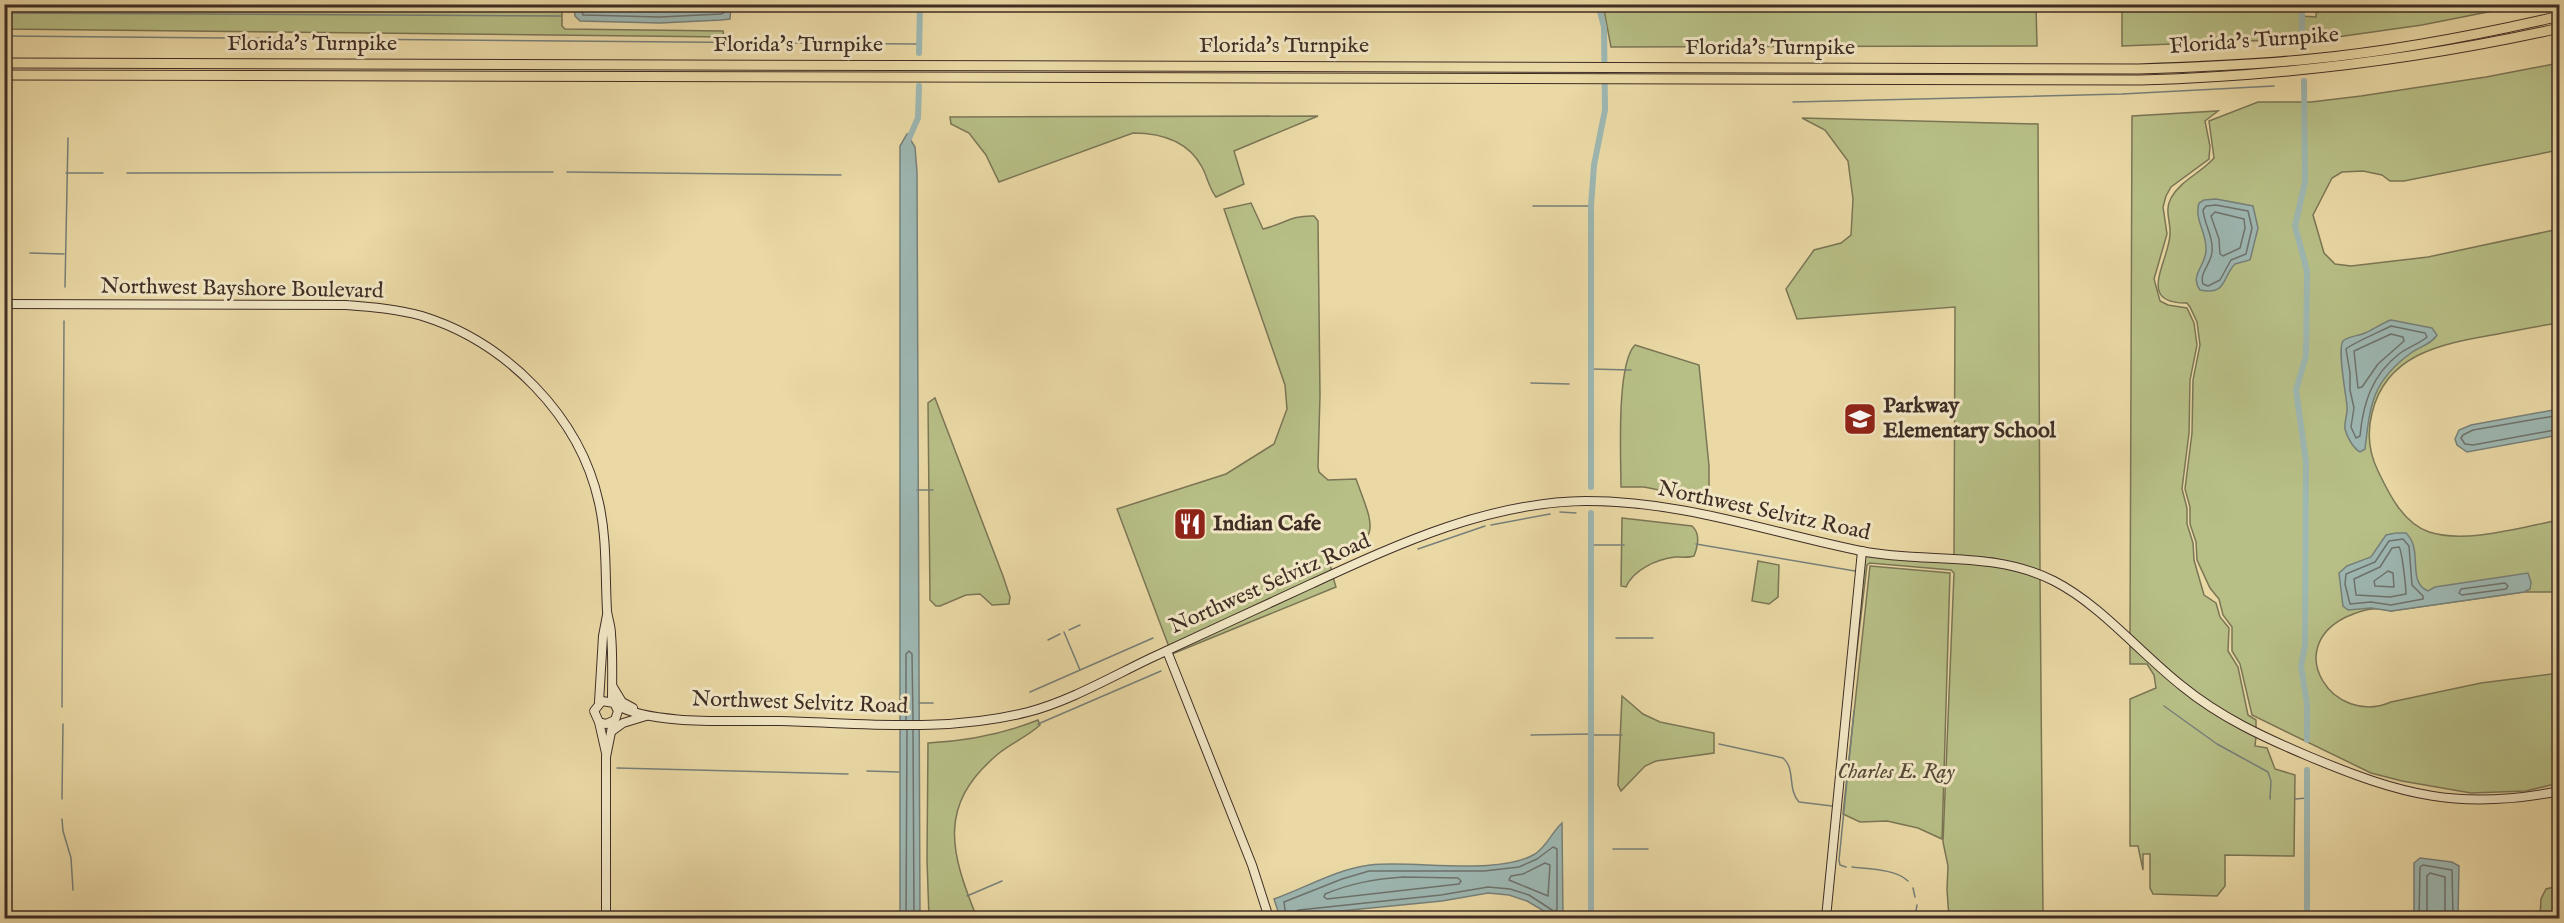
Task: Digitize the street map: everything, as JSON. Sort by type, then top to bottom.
[{"type":"highway","name":"Florida's Turnpike","points":[[4,63],[2138,69],[2313,59],[2492,31],[2559,16]]},
{"type":"highway","name":"Florida's Turnpike","points":[[4,75],[2141,80],[2215,78],[2314,70],[2401,59],[2494,43],[2559,28]]},
{"type":"street","name":"Northwest Bayshore Boulevard","points":[[4,304],[379,307],[424,317],[472,337],[496,353],[536,388],[569,431],[582,454],[598,501],[604,533],[614,704]]},
{"type":"street","name":"Northwest Selvitz Road","points":[[614,704],[623,710],[647,716],[923,725],[971,723],[1032,711],[1418,537],[1491,513],[1545,504],[1614,501],[1671,507],[1862,551],[1906,557],[1993,561],[2018,567],[2056,582],[2085,602],[2181,686],[2211,709],[2260,736],[2367,781],[2417,794],[2467,800],[2497,800],[2559,791]]},
{"type":"street","points":[[1826,918],[1862,551]]},
{"type":"street","name":"Northwest Bayshore Boulevard","points":[[599,702],[604,625],[607,614]]},
{"type":"street","points":[[1167,651],[1252,865],[1269,918]]},
{"type":"street","points":[[612,686],[622,702],[647,716]]},
{"type":"street","points":[[606,757],[618,711],[614,704],[605,700],[599,702],[594,711],[599,722],[606,757],[606,918]]},
{"type":"street","name":"Northwest Selvitz Road","points":[[613,724],[647,716]]},
{"type":"street","points":[[599,722],[613,724]]},
{"type":"green space","points":[[5,4],[562,4],[562,26],[565,29],[723,31],[724,37],[5,29]]},
{"type":"green space","points":[[1603,5],[2036,5],[2037,46],[1611,47]]},
{"type":"green space","points":[[2122,5],[2296,5],[2301,16],[2316,17],[2317,5],[2523,5],[2422,25],[2330,38],[2122,46]]},
{"type":"green space","points":[[2559,63],[2559,150],[2404,181],[2390,181],[2382,175],[2363,171],[2342,172],[2332,178],[2313,215],[2324,253],[2335,264],[2351,266],[2428,257],[2559,229],[2559,323],[2454,343],[2418,355],[2389,377],[2379,393],[2370,420],[2369,435],[2375,464],[2382,480],[2404,515],[2420,528],[2444,535],[2460,536],[2511,530],[2559,520],[2559,592],[2524,592],[2391,611],[2366,610],[2346,617],[2327,631],[2318,647],[2317,665],[2323,681],[2335,695],[2351,704],[2370,707],[2481,683],[2559,673],[2559,783],[2526,791],[2471,793],[2371,773],[2252,715],[2240,664],[2232,651],[2232,627],[2223,615],[2219,599],[2210,588],[2197,560],[2196,542],[2190,524],[2190,507],[2185,489],[2192,433],[2193,380],[2200,345],[2197,322],[2187,303],[2162,297],[2159,279],[2170,234],[2168,212],[2171,198],[2180,186],[2214,158],[2209,121],[2258,102],[2311,102],[2361,96],[2486,77]]},
{"type":"green space","points":[[2218,111],[2205,121],[2210,146],[2209,159],[2171,187],[2166,196],[2163,207],[2167,234],[2154,279],[2160,301],[2168,305],[2187,308],[2194,323],[2197,345],[2190,380],[2189,433],[2182,489],[2187,508],[2187,524],[2204,595],[2216,603],[2220,617],[2229,628],[2228,651],[2238,667],[2248,715],[2256,720],[2256,731],[2206,700],[2130,637],[2132,116]]},
{"type":"green space","points":[[1318,116],[1234,151],[1244,184],[1216,197],[1202,167],[1189,151],[1173,140],[1143,133],[1133,133],[999,182],[986,155],[969,133],[951,124],[950,117]]},
{"type":"green space","points":[[1802,118],[2038,124],[2040,571],[1993,558],[1954,556],[1955,307],[1797,319],[1786,289],[1814,250],[1841,243],[1851,235],[1853,199],[1848,161],[1825,130]]},
{"type":"green space","points":[[1251,203],[1263,229],[1300,217],[1314,216],[1318,221],[1320,395],[1318,467],[1319,472],[1328,480],[1356,479],[1367,509],[1370,530],[1359,545],[1328,557],[1332,572],[1169,647],[1117,509],[1226,474],[1274,444],[1287,409],[1285,385],[1224,209]]},
{"type":"green space","points":[[1635,345],[1699,365],[1709,466],[1709,490],[1699,498],[1644,487],[1621,487],[1622,391],[1629,355]]},
{"type":"green space","points":[[935,398],[1003,576],[1010,597],[1009,604],[992,605],[980,594],[966,595],[940,606],[936,606],[930,600],[928,403]]},
{"type":"green space","points":[[1622,518],[1692,526],[1698,536],[1694,556],[1668,558],[1653,563],[1634,575],[1626,587],[1621,586]]},
{"type":"green space","points":[[1865,555],[1975,564],[2040,578],[2043,918],[1949,918],[1948,866],[1943,842],[1954,573],[1951,570],[1870,563],[1867,565],[1851,700]]},
{"type":"green space","points":[[1758,561],[1779,565],[1778,597],[1769,604],[1752,601]]},
{"type":"green space","name":"Charles E. Ray","points":[[1870,566],[1950,573],[1942,839],[1918,828],[1887,821],[1860,822],[1843,814]]},
{"type":"green space","points":[[1333,577],[1336,587],[1172,654],[1171,652]]},
{"type":"green space","points":[[2130,646],[2190,695],[2256,737],[2255,746],[2267,748],[2275,769],[2295,775],[2294,856],[2225,855],[2225,886],[2217,896],[2153,894],[2150,888],[2150,854],[2143,854],[2143,870],[2138,846],[2130,846],[2130,699],[2156,688],[2154,675],[2147,664],[2130,664]]},
{"type":"green space","points":[[1622,696],[1643,714],[1660,722],[1714,733],[1714,753],[1656,761],[1645,766],[1621,791],[1618,785]]},
{"type":"green space","points":[[1038,720],[1040,725],[998,754],[978,773],[965,792],[957,812],[954,831],[956,851],[977,918],[929,918],[928,743],[984,736]]},
{"type":"green space","points":[[2559,886],[2559,918],[2540,918],[2541,899],[2546,889]]},
{"type":"water","points":[[574,5],[731,5],[730,19],[660,23],[580,21],[575,16]]},
{"type":"water","points":[[907,134],[915,147],[917,172],[920,918],[900,918],[900,146]]},
{"type":"water","points":[[2216,199],[2253,206],[2258,228],[2250,260],[2235,264],[2220,288],[2209,291],[2200,290],[2196,280],[2205,256],[2206,244],[2199,221],[2199,203]]},
{"type":"water","points":[[2391,320],[2432,328],[2437,335],[2432,341],[2398,363],[2381,384],[2371,407],[2365,449],[2360,452],[2351,442],[2345,429],[2347,409],[2341,346],[2345,339],[2365,333]]},
{"type":"water","points":[[2559,409],[2559,435],[2467,452],[2457,445],[2455,439],[2459,430],[2471,425]]},
{"type":"water","points":[[2406,533],[2411,540],[2418,581],[2421,587],[2428,591],[2435,587],[2528,573],[2531,582],[2530,589],[2524,592],[2391,611],[2371,608],[2348,610],[2343,606],[2339,573],[2347,566],[2371,557],[2386,535]]},
{"type":"water","points":[[1562,823],[1563,918],[1549,918],[1544,911],[1527,901],[1509,895],[1488,893],[1442,901],[1280,917],[1274,899],[1333,875],[1370,865],[1478,866],[1519,861],[1535,854]]},
{"type":"water","points":[[2420,858],[2452,862],[2459,866],[2458,918],[2414,918],[2414,863]]},
{"type":"waterway","points":[[919,53],[920,4]]},
{"type":"waterway","points":[[1591,487],[1591,206],[1594,165],[1605,110],[1604,27],[1598,4]]},
{"type":"waterway","points":[[2302,4],[2302,46]]},
{"type":"waterway","points":[[4,13],[561,16]]},
{"type":"waterway","points":[[4,36],[917,44]]},
{"type":"waterway","points":[[2304,81],[2305,182],[2295,226],[2307,271],[2306,356],[2296,390],[2306,462],[2305,645],[2301,666],[2307,704],[2307,740]]},
{"type":"waterway","points":[[907,143],[918,118],[919,86]]},
{"type":"waterway","points":[[1793,102],[2122,94],[2274,86]]},
{"type":"waterway","points":[[65,287],[68,138]]},
{"type":"waterway","points":[[127,173],[553,172]]},
{"type":"waterway","points":[[567,172],[841,175]]},
{"type":"waterway","points":[[66,173],[103,173]]},
{"type":"waterway","points":[[1533,206],[1591,206]]},
{"type":"waterway","points":[[30,253],[64,254]]},
{"type":"waterway","points":[[62,707],[64,321]]},
{"type":"waterway","points":[[1591,369],[1631,370]]},
{"type":"waterway","points":[[1531,383],[1569,384]]},
{"type":"waterway","points":[[917,490],[933,490]]},
{"type":"waterway","points":[[1560,512],[1576,513]]},
{"type":"waterway","points":[[1591,513],[1591,918]]},
{"type":"waterway","points":[[1491,525],[1550,514]]},
{"type":"waterway","points":[[1418,549],[1485,526]]},
{"type":"waterway","points":[[1696,544],[1855,571]]},
{"type":"waterway","points":[[1591,545],[1624,545]]},
{"type":"waterway","points":[[1069,630],[1080,625]]},
{"type":"waterway","points":[[1064,632],[1080,670]]},
{"type":"waterway","points":[[1048,640],[1060,634]]},
{"type":"waterway","points":[[1030,692],[1153,638]]},
{"type":"waterway","points":[[1616,638],[1653,638]]},
{"type":"waterway","points":[[1038,724],[1161,671]]},
{"type":"waterway","points":[[919,703],[933,703]]},
{"type":"waterway","points":[[2164,706],[2217,744],[2268,772],[2271,781],[2270,799]]},
{"type":"waterway","points":[[1846,867],[1840,865],[1839,860],[1854,711]]},
{"type":"waterway","points":[[62,799],[63,724]]},
{"type":"waterway","points":[[1531,735],[1591,734]]},
{"type":"waterway","points":[[1591,735],[1622,735]]},
{"type":"waterway","points":[[1719,744],[1783,758],[1789,768],[1793,791],[1799,802],[1832,806]]},
{"type":"waterway","points":[[617,768],[848,774]]},
{"type":"waterway","points":[[2307,770],[2307,918]]},
{"type":"waterway","points":[[867,771],[899,772]]},
{"type":"waterway","points":[[2295,799],[2307,798]]},
{"type":"waterway","points":[[62,819],[71,858],[73,890]]},
{"type":"waterway","points":[[1613,849],[1648,849]]},
{"type":"waterway","points":[[1852,867],[1889,872],[1908,881]]},
{"type":"waterway","points":[[967,896],[1002,881]]},
{"type":"waterway","points":[[1913,888],[1915,897]]},
{"type":"waterway","points":[[1915,916],[1917,905]]},
{"type":"place","name":"Parkway Elementary School","points":[[1860,419]]},
{"type":"place","name":"Indian Cafe","points":[[1190,524]]}]
